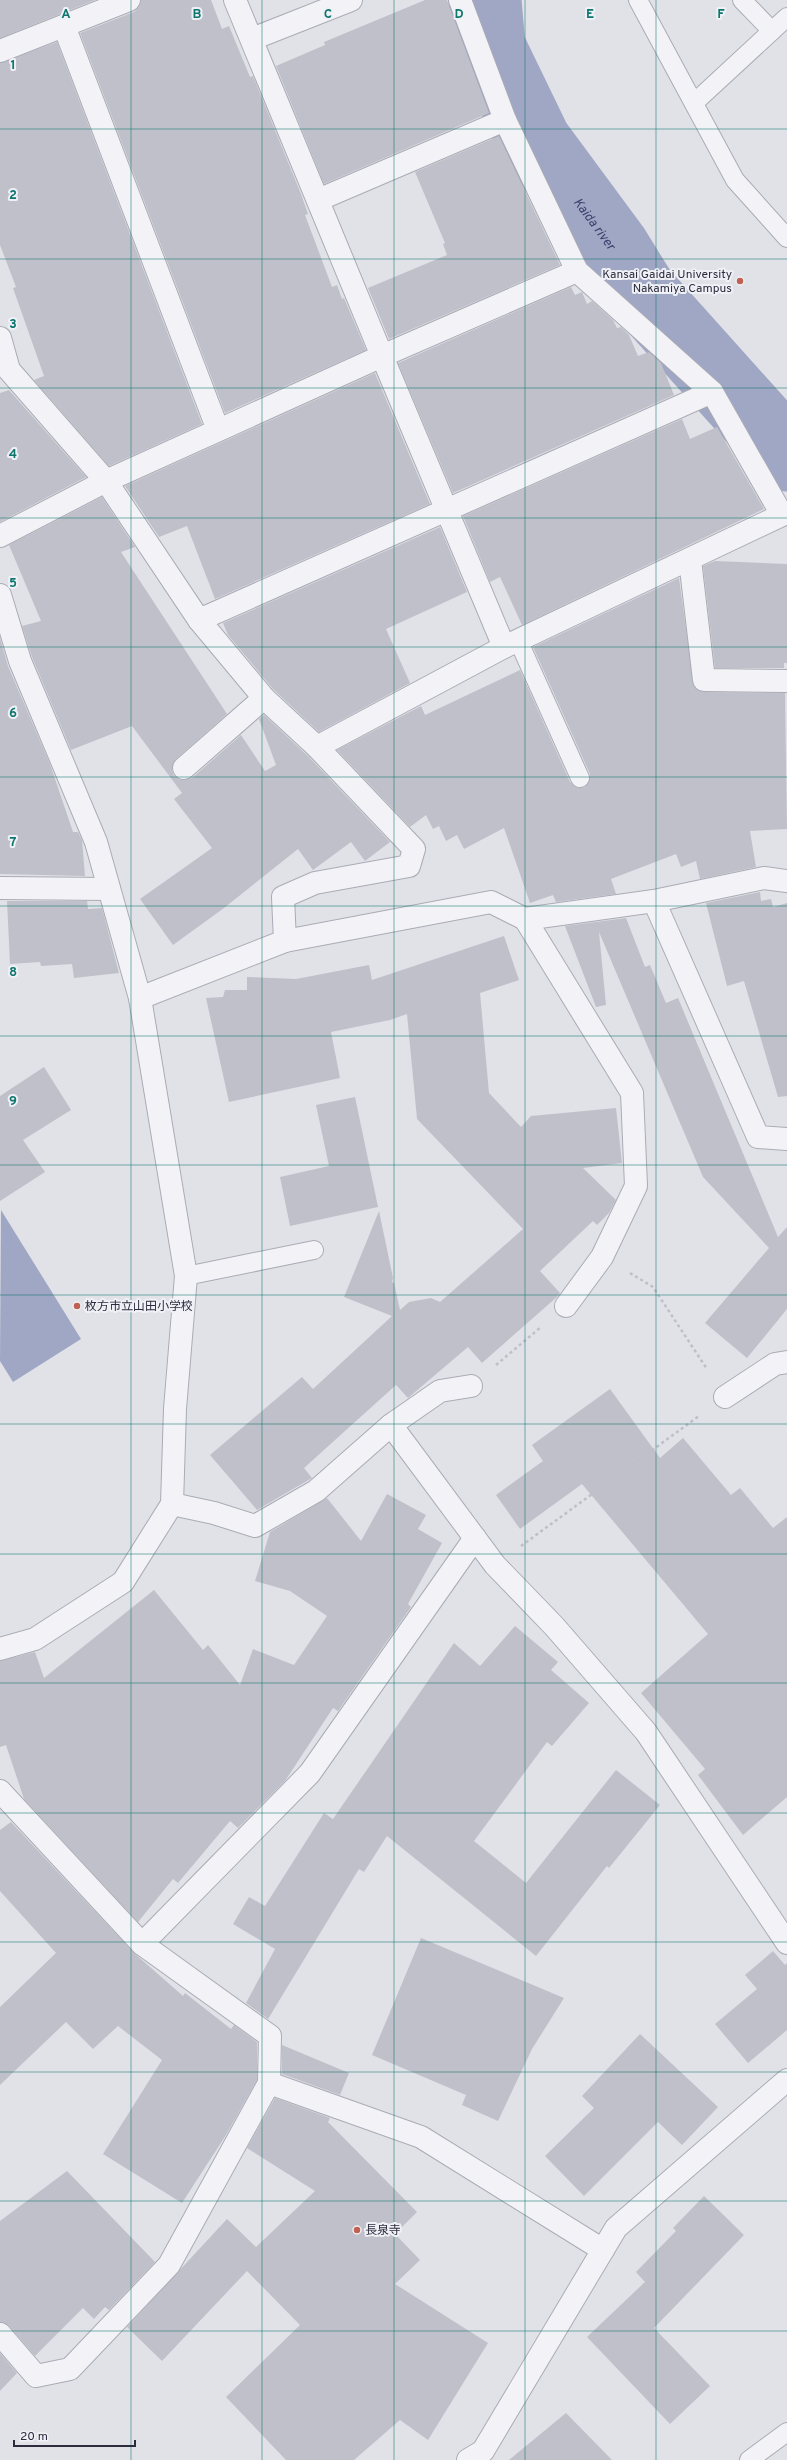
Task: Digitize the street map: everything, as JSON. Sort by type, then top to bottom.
[{"type":"street","points":[[0,51],[129,0]]},
{"type":"street","points":[[236,0],[447,510],[511,644]]},
{"type":"street","points":[[252,39],[351,0]]},
{"type":"street","points":[[317,747],[511,644],[784,516],[712,392],[577,271],[505,120],[460,0]]},
{"type":"street","points":[[64,26],[218,430]]},
{"type":"street","points":[[318,200],[505,120]]},
{"type":"street","points":[[0,536],[106,481],[382,356],[577,271]]},
{"type":"street","points":[[0,338],[9,370],[106,481],[199,620],[264,698],[317,747],[414,848],[409,866],[315,883],[283,897],[285,941]]},
{"type":"street","points":[[199,620],[712,392]]},
{"type":"street","points":[[690,560],[704,680],[787,681]]},
{"type":"street","points":[[0,595],[3,617],[20,661],[96,842],[140,998],[186,1276],[175,1409],[172,1504],[123,1582],[35,1639],[0,1650]]},
{"type":"street","points":[[184,768],[264,698]]},
{"type":"street","points":[[525,920],[654,901],[764,878],[787,881]]},
{"type":"street","points":[[0,888],[109,889]]},
{"type":"street","points":[[654,901],[758,1137],[787,1139]]},
{"type":"street","points":[[140,998],[285,941],[491,902],[525,920],[632,1093],[636,1186],[602,1257],[566,1306]]},
{"type":"street","points":[[725,1397],[775,1364],[787,1362]]},
{"type":"street","points":[[172,1504],[214,1513],[255,1526],[316,1490],[391,1425],[440,1391],[471,1386]]},
{"type":"street","points":[[391,1425],[494,1565],[554,1626],[646,1732],[787,1943]]},
{"type":"street","points":[[142,1944],[310,1773],[475,1538]]},
{"type":"street","points":[[0,1791],[142,1944],[270,2036],[269,2084],[169,2265],[70,2369],[36,2376],[0,2334]]},
{"type":"street","points":[[468,2460],[483,2451],[616,2228],[787,2080]]},
{"type":"street","points":[[269,2084],[421,2137],[603,2250]]},
{"type":"lane","points":[[638,0],[735,180],[787,238]]},
{"type":"lane","points":[[742,0],[772,31]]},
{"type":"lane","points":[[694,103],[787,17]]},
{"type":"lane","points":[[511,644],[580,778]]},
{"type":"lane","points":[[186,1276],[314,1250]]},
{"type":"lane","points":[[749,2460],[787,2432]]},
{"type":"path","points":[[494,1565],[725,1397],[653,1286],[602,1257]]},
{"type":"path","points":[[471,1386],[566,1306]]},
{"type":"water","points":[[1,1210],[81,1339],[13,1382],[0,1361]]},
{"type":"building","points":[[0,0],[95,0],[0,38]]},
{"type":"building","points":[[141,0],[211,0],[222,29],[229,26],[250,77],[253,76],[301,194],[308,214],[305,215],[332,287],[337,285],[366,350],[225,413],[80,33],[134,12],[139,7]]},
{"type":"building","points":[[425,0],[447,0],[489,113],[324,184],[276,66],[325,45],[324,42]]},
{"type":"building","points":[[57,42],[202,424],[109,466],[34,380],[44,376],[13,288],[16,287],[0,245],[0,63]]},
{"type":"building","points":[[499,136],[560,265],[389,339],[368,288],[447,255],[443,244],[445,243],[415,172]]},
{"type":"building","points":[[571,287],[575,295],[582,292],[587,304],[592,301],[613,320],[617,328],[621,327],[629,335],[638,356],[649,352],[661,363],[674,395],[453,493],[398,363]]},
{"type":"building","points":[[375,373],[430,504],[215,599],[187,526],[159,537],[125,486]]},
{"type":"building","points":[[9,390],[86,477],[0,522],[0,393]]},
{"type":"building","points":[[682,419],[690,439],[717,427],[764,509],[522,625],[500,577],[490,582],[463,516]]},
{"type":"building","points":[[102,497],[135,547],[121,552],[227,714],[176,759],[172,770],[174,776],[180,780],[192,778],[241,735],[265,771],[276,765],[259,719],[264,715],[308,756],[390,842],[365,861],[351,842],[313,870],[298,849],[224,908],[173,945],[140,899],[212,848],[174,799],[182,793],[132,726],[71,750],[32,657],[22,626],[41,621],[9,545]]},
{"type":"building","points":[[440,527],[467,592],[386,629],[410,683],[319,732],[273,689],[228,635],[223,623]]},
{"type":"building","points":[[715,561],[787,564],[787,663],[784,663],[784,668],[715,668],[703,566]]},
{"type":"building","points":[[679,578],[694,687],[704,692],[785,693],[787,829],[750,831],[756,867],[700,879],[696,861],[681,867],[676,854],[611,879],[616,894],[556,902],[553,895],[530,903],[504,828],[464,849],[457,835],[446,841],[439,826],[433,829],[426,815],[410,827],[337,750],[421,706],[425,715],[520,670],[570,782],[579,788],[585,787],[590,779],[590,774],[533,647]]},
{"type":"building","points":[[0,638],[8,666],[50,764],[73,832],[78,832],[82,840],[85,876],[0,874]]},
{"type":"building","points":[[760,892],[761,901],[771,899],[773,907],[787,903],[787,1096],[778,1097],[744,981],[727,986],[706,903]]},
{"type":"building","points":[[7,901],[87,901],[88,909],[102,908],[119,973],[74,978],[72,964],[41,966],[40,962],[10,964]]},
{"type":"building","points":[[626,918],[645,967],[650,965],[666,1003],[678,998],[778,1237],[787,1227],[787,1309],[747,1358],[705,1323],[769,1248],[703,1177],[599,932],[606,1005],[596,1007],[565,926]]},
{"type":"building","points":[[504,936],[519,980],[480,993],[489,1093],[521,1127],[531,1116],[616,1108],[622,1163],[583,1168],[616,1200],[609,1213],[597,1225],[593,1221],[540,1271],[560,1293],[558,1296],[482,1363],[468,1347],[408,1398],[396,1385],[304,1468],[312,1478],[257,1510],[210,1455],[302,1377],[313,1389],[392,1316],[344,1297],[379,1211],[393,1278],[392,1282],[394,1283],[400,1310],[409,1302],[431,1298],[440,1302],[523,1229],[417,1119],[407,1014],[390,1020],[331,1032],[340,1078],[229,1102],[206,998],[223,997],[225,990],[247,990],[247,977],[296,979],[369,965],[372,980]]},
{"type":"building","points":[[44,1067],[71,1110],[23,1140],[45,1172],[0,1201],[0,1096]]},
{"type":"building","points":[[355,1097],[378,1207],[290,1226],[280,1177],[329,1166],[316,1105]]},
{"type":"building","points":[[610,1389],[660,1458],[683,1438],[731,1495],[740,1488],[773,1528],[787,1517],[787,1797],[743,1835],[698,1775],[705,1769],[641,1693],[708,1634],[582,1484],[520,1529],[496,1495],[543,1461],[532,1445]]},
{"type":"building","points":[[387,1494],[426,1515],[418,1529],[442,1543],[408,1604],[411,1607],[338,1711],[333,1708],[285,1781],[238,1828],[230,1821],[178,1883],[173,1879],[138,1922],[24,1799],[6,1745],[0,1747],[0,1661],[35,1652],[44,1678],[154,1590],[203,1650],[208,1645],[240,1685],[253,1649],[294,1665],[327,1616],[290,1591],[255,1581],[270,1532],[327,1498],[361,1541]]},
{"type":"building","points":[[515,1626],[558,1662],[551,1670],[589,1703],[552,1746],[547,1742],[474,1841],[526,1883],[616,1770],[660,1805],[609,1868],[607,1866],[536,1956],[387,1836],[364,1872],[359,1869],[268,2019],[246,2003],[275,1949],[233,1924],[249,1897],[265,1906],[324,1813],[333,1819],[454,1643],[480,1666]]},
{"type":"building","points":[[11,1822],[134,1953],[183,1996],[185,1993],[231,2029],[234,2025],[257,2042],[257,2080],[226,2135],[182,2203],[103,2154],[162,2060],[118,2026],[93,2049],[66,2022],[0,2085],[0,2007],[56,1953],[0,1891],[0,1830]]},
{"type":"building","points":[[421,1938],[564,1998],[532,2049],[498,2121],[462,2105],[466,2095],[372,2055]]},
{"type":"building","points":[[773,1951],[785,1965],[787,1963],[787,2030],[748,2063],[715,2024],[757,1989],[745,1975]]},
{"type":"building","points":[[640,2034],[718,2107],[682,2145],[658,2122],[584,2196],[545,2156],[594,2108],[582,2096]]},
{"type":"building","points":[[282,2045],[349,2073],[340,2095],[282,2074]]},
{"type":"building","points":[[275,2098],[330,2118],[328,2122],[417,2212],[395,2234],[420,2260],[395,2284],[488,2343],[428,2440],[400,2420],[354,2460],[286,2460],[226,2397],[300,2325],[247,2271],[162,2361],[127,2327],[227,2219],[256,2247],[315,2191],[247,2148]]},
{"type":"building","points":[[67,2171],[155,2262],[109,2310],[105,2307],[94,2319],[83,2308],[35,2356],[9,2326],[0,2322],[0,2221]]},
{"type":"building","points":[[704,2196],[744,2235],[654,2328],[710,2386],[670,2424],[587,2337],[645,2282],[636,2272],[676,2231],[673,2228]]},
{"type":"building","points":[[0,2353],[17,2373],[0,2391]]},
{"type":"building","points":[[566,2413],[612,2460],[509,2460]]},
{"type":"waterway","name":"Kaida river","points":[[485,0],[489,47],[535,142],[614,249],[640,291],[787,455]]},
{"type":"place","name":"Kansai Gaidai University Nakamiya Campus","points":[[740,281]]},
{"type":"place","name":"枚方市立山田小学校","points":[[77,1306]]},
{"type":"place","name":"長泉寺","points":[[357,2230]]}]
